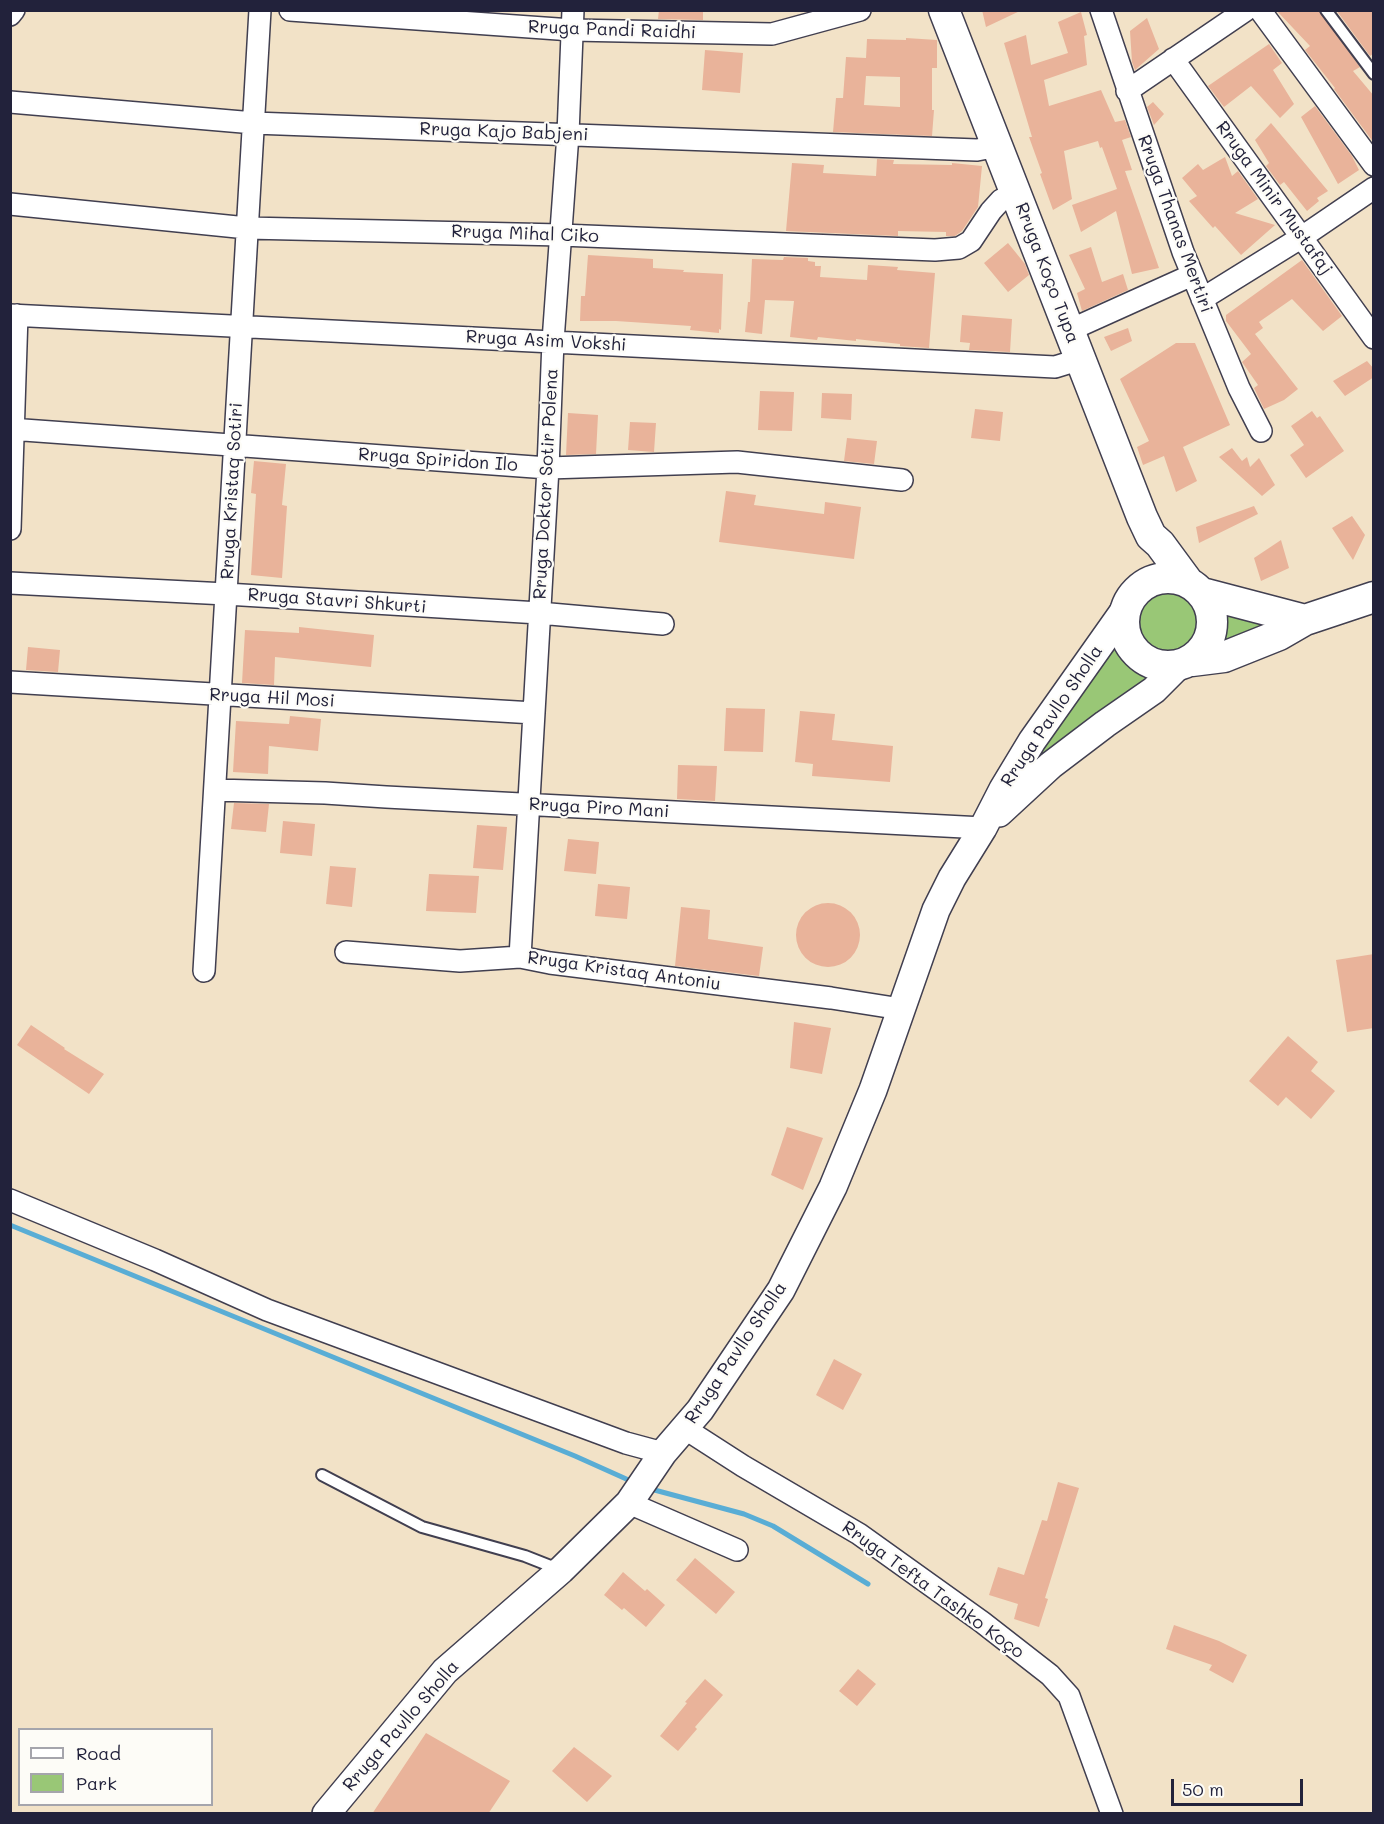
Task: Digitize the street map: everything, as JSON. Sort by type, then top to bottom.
[{"type":"main road","name":"Rruga Koço Tupa","points":[[944,10],[1142,516],[1151,536],[1195,587]]},
{"type":"main road","points":[[1151,536],[1124,627],[1129,645],[1141,658],[1158,666],[1224,657],[1279,635],[1305,620],[1374,597]]},
{"type":"main road","points":[[1133,598],[1155,580],[1171,578],[1305,620]]},
{"type":"main road","points":[[1184,664],[1206,648],[1213,629],[1212,610],[1195,587]]},
{"type":"street","points":[[10,15],[14,10]]},
{"type":"street","name":"Rruga Kristaq Sotiri","points":[[204,971],[260,10]]},
{"type":"street","name":"Rruga Pandi Raidhi","points":[[290,10],[573,20],[771,34],[860,10]]},
{"type":"street","name":"Rruga Thanas Mertiri","points":[[1101,10],[1192,275],[1239,388],[1261,432]]},
{"type":"street","points":[[1127,91],[1246,10]]},
{"type":"street","points":[[1260,10],[1374,165]]},
{"type":"street","name":"Rruga Doktor Sotir Polena","points":[[520,957],[548,468],[553,341],[568,134],[573,20]]},
{"type":"street","name":"Rruga Minir Mustafaj","points":[[1173,58],[1374,338]]},
{"type":"street","name":"Rruga Kajo Babjeni","points":[[10,102],[254,123],[977,150],[998,146]]},
{"type":"street","points":[[1202,300],[1374,188]]},
{"type":"street","name":"Rruga Mihal Ciko","points":[[10,204],[248,228],[561,235],[936,250],[959,248],[971,241],[1001,200],[1016,193]]},
{"type":"street","points":[[1070,330],[1192,275]]},
{"type":"street","points":[[10,529],[14,315]]},
{"type":"street","name":"Rruga Asim Vokshi","points":[[14,315],[1055,366],[1081,359]]},
{"type":"street","name":"Rruga Spiridon Ilo","points":[[12,430],[548,468],[737,462],[902,480]]},
{"type":"street","name":"Rruga Stavri Shkurti","points":[[10,583],[539,613],[663,624]]},
{"type":"street","name":"Rruga Pavllo Sholla","points":[[333,1811],[445,1671],[561,1570],[629,1503],[657,1462],[700,1410],[781,1290],[833,1186],[873,1090],[936,910],[952,878],[1032,741],[1133,598]]},
{"type":"street","name":"Rruga Pavllo Sholla","points":[[983,828],[1051,765],[1155,690],[1184,664]]},
{"type":"street","name":"Rruga Hil Mosi","points":[[10,682],[534,713]]},
{"type":"street","name":"Rruga Piro Mani","points":[[215,790],[325,793],[983,828]]},
{"type":"street","name":"Rruga Kristaq Antoniu","points":[[346,952],[460,961],[520,957],[550,963],[831,998],[901,1010]]},
{"type":"street","points":[[10,1200],[155,1260],[267,1310],[615,1439],[657,1462]]},
{"type":"street","name":"Rruga Tefta Tashko Koço","points":[[684,1428],[743,1466],[859,1534],[982,1622],[1050,1675],[1069,1696],[1113,1814]]},
{"type":"street","points":[[629,1503],[737,1550]]},
{"type":"lane","points":[[1326,10],[1374,74]]},
{"type":"lane","points":[[322,1475],[422,1527],[525,1556],[561,1570]]},
{"type":"green space","points":[[1167,592],[1185,598],[1193,606],[1199,624],[1193,642],[1185,650],[1167,656],[1149,650],[1141,642],[1135,624],[1141,606],[1149,598]]},
{"type":"green space","points":[[1217,606],[1281,622],[1218,645],[1221,623]]},
{"type":"green space","points":[[1114,642],[1120,656],[1130,664],[1156,673],[1036,759]]},
{"type":"building","points":[[659,10],[703,10],[703,20],[658,19]]},
{"type":"building","points":[[982,10],[1022,10],[986,27]]},
{"type":"building","points":[[1276,10],[1319,10],[1360,67],[1353,71],[1374,96],[1374,143],[1305,50],[1310,46]]},
{"type":"building","points":[[1336,10],[1374,10],[1374,53],[1370,56]]},
{"type":"building","points":[[1081,12],[1087,35],[1084,36],[1087,65],[1044,80],[1049,106],[1101,90],[1115,122],[1125,120],[1131,137],[1122,140],[1132,170],[1125,171],[1159,268],[1132,274],[1116,211],[1081,232],[1072,205],[1117,189],[1098,141],[1064,151],[1072,199],[1053,210],[1040,174],[1042,173],[1029,137],[1032,137],[1004,43],[1026,35],[1031,65],[1068,53],[1058,22]]},
{"type":"building","points":[[1147,18],[1159,49],[1135,70],[1132,62],[1130,31]]},
{"type":"building","points":[[906,38],[937,40],[937,68],[932,68],[932,110],[934,110],[932,136],[833,132],[836,98],[843,98],[846,57],[866,58],[867,39],[906,40]],"holes":[[[866,76],[900,77],[900,107],[864,105]]]},
{"type":"building","points":[[1269,44],[1282,63],[1273,70],[1294,104],[1280,118],[1251,86],[1224,107],[1208,86]]},
{"type":"building","points":[[705,50],[743,53],[740,93],[702,90]]},
{"type":"building","points":[[1153,102],[1164,114],[1154,125],[1147,107]]},
{"type":"building","points":[[1315,106],[1352,156],[1359,170],[1338,184],[1301,117]]},
{"type":"building","points":[[1271,123],[1328,191],[1317,198],[1319,201],[1307,211],[1284,182],[1280,185],[1266,166],[1269,163],[1255,140]]},
{"type":"building","points":[[1225,157],[1232,176],[1238,171],[1258,199],[1235,213],[1275,225],[1241,255],[1189,201],[1197,196],[1182,178],[1198,164],[1203,170]]},
{"type":"building","points":[[877,159],[894,160],[893,164],[952,165],[952,163],[982,166],[978,207],[962,231],[955,236],[946,236],[946,232],[898,231],[898,236],[786,231],[792,163],[824,165],[823,173],[876,176]]},
{"type":"building","points":[[1008,243],[1025,264],[1029,275],[1008,292],[984,263]]},
{"type":"building","points":[[1091,247],[1102,282],[1123,274],[1128,290],[1082,311],[1077,293],[1085,289],[1069,255]]},
{"type":"building","points":[[588,255],[653,259],[653,268],[723,274],[721,330],[719,329],[719,333],[690,330],[691,326],[580,321],[581,296],[585,296]]},
{"type":"building","points":[[784,257],[808,258],[808,261],[815,262],[815,266],[821,266],[820,277],[867,280],[868,265],[935,273],[929,348],[856,339],[856,341],[818,337],[817,340],[790,337],[794,301],[765,300],[762,334],[745,332],[748,302],[750,302],[752,259],[783,260]]},
{"type":"building","points":[[1302,260],[1342,316],[1323,331],[1292,299],[1259,322],[1263,328],[1255,334],[1298,389],[1284,400],[1264,409],[1254,388],[1258,385],[1242,362],[1251,354],[1226,321],[1226,315]]},
{"type":"building","points":[[962,315],[1012,319],[1010,352],[969,350],[970,343],[960,342]]},
{"type":"building","points":[[1128,328],[1132,341],[1111,351],[1104,337]]},
{"type":"building","points":[[1176,343],[1195,343],[1230,425],[1183,447],[1197,481],[1176,492],[1164,456],[1143,465],[1137,447],[1149,441],[1120,379]]},
{"type":"building","points":[[1367,361],[1374,369],[1374,377],[1345,396],[1333,381]]},
{"type":"building","points":[[760,391],[794,392],[792,431],[758,430]]},
{"type":"building","points":[[822,393],[852,394],[851,420],[821,418]]},
{"type":"building","points":[[975,409],[1003,412],[1000,441],[971,438]]},
{"type":"building","points":[[1312,411],[1317,418],[1320,416],[1344,451],[1306,478],[1290,455],[1304,445],[1291,426]]},
{"type":"building","points":[[568,413],[598,415],[596,454],[566,455]]},
{"type":"building","points":[[630,422],[656,423],[654,452],[628,450]]},
{"type":"building","points":[[847,438],[877,441],[874,464],[844,461]]},
{"type":"building","points":[[1232,448],[1242,461],[1247,457],[1250,467],[1259,458],[1275,485],[1262,496],[1219,457]]},
{"type":"building","points":[[254,461],[286,464],[282,505],[287,506],[282,578],[251,575],[256,494],[251,493]]},
{"type":"building","points":[[726,491],[756,495],[754,505],[824,514],[825,502],[861,507],[854,559],[719,542]]},
{"type":"building","points":[[1254,506],[1258,514],[1199,543],[1196,527]]},
{"type":"building","points":[[1352,516],[1365,535],[1353,560],[1332,528]]},
{"type":"building","points":[[1281,540],[1289,568],[1261,581],[1254,558]]},
{"type":"building","points":[[299,627],[374,635],[371,667],[275,657],[274,685],[242,683],[245,630],[299,633]]},
{"type":"building","points":[[28,647],[60,650],[58,672],[26,670]]},
{"type":"building","points":[[726,708],[765,709],[763,752],[724,751]]},
{"type":"building","points":[[800,711],[835,714],[832,740],[893,746],[890,782],[812,776],[813,764],[795,762]]},
{"type":"building","points":[[290,716],[321,719],[318,751],[269,746],[268,774],[233,772],[236,721],[289,724]]},
{"type":"building","points":[[678,765],[717,766],[715,801],[677,799]]},
{"type":"building","points":[[234,803],[269,804],[266,832],[231,829]]},
{"type":"building","points":[[283,821],[315,824],[312,856],[280,853]]},
{"type":"building","points":[[477,825],[507,827],[503,870],[473,868]]},
{"type":"building","points":[[568,839],[599,842],[596,874],[564,871]]},
{"type":"building","points":[[330,866],[356,868],[352,907],[326,904]]},
{"type":"building","points":[[429,874],[479,876],[476,913],[426,911]]},
{"type":"building","points":[[598,884],[630,887],[627,919],[595,916]]},
{"type":"building","points":[[828,903],[846,909],[854,917],[860,935],[854,953],[846,961],[828,967],[810,961],[802,953],[796,935],[802,917],[810,909]]},
{"type":"building","points":[[681,907],[710,910],[708,939],[763,947],[759,976],[675,966]]},
{"type":"building","points":[[1374,954],[1374,1028],[1347,1032],[1336,960]]},
{"type":"building","points":[[794,1022],[831,1028],[822,1074],[790,1068]]},
{"type":"building","points":[[31,1025],[104,1074],[89,1094],[17,1045]]},
{"type":"building","points":[[1288,1036],[1318,1062],[1311,1071],[1335,1091],[1311,1119],[1286,1097],[1278,1106],[1249,1081]]},
{"type":"building","points":[[787,1127],[823,1138],[803,1190],[771,1175]]},
{"type":"building","points":[[834,1359],[862,1374],[843,1410],[816,1395]]},
{"type":"building","points":[[1058,1482],[1079,1488],[1045,1598],[1048,1599],[1039,1627],[1014,1619],[1018,1604],[989,1595],[998,1567],[1024,1575],[1042,1520],[1047,1521]]},
{"type":"building","points":[[695,1558],[735,1592],[716,1614],[676,1580]]},
{"type":"building","points":[[623,1572],[665,1605],[646,1627],[604,1595]]},
{"type":"building","points":[[1174,1625],[1219,1641],[1247,1655],[1233,1683],[1209,1670],[1212,1665],[1166,1649]]},
{"type":"building","points":[[858,1669],[876,1684],[857,1706],[839,1691]]},
{"type":"building","points":[[705,1679],[723,1695],[678,1751],[660,1736]]},
{"type":"building","points":[[426,1733],[510,1781],[488,1814],[372,1814]]},
{"type":"building","points":[[574,1747],[612,1776],[587,1802],[552,1771]]},
{"type":"waterway","points":[[10,1225],[575,1456],[633,1482]]},
{"type":"waterway","points":[[647,1488],[744,1514],[773,1526],[868,1584]]}]
